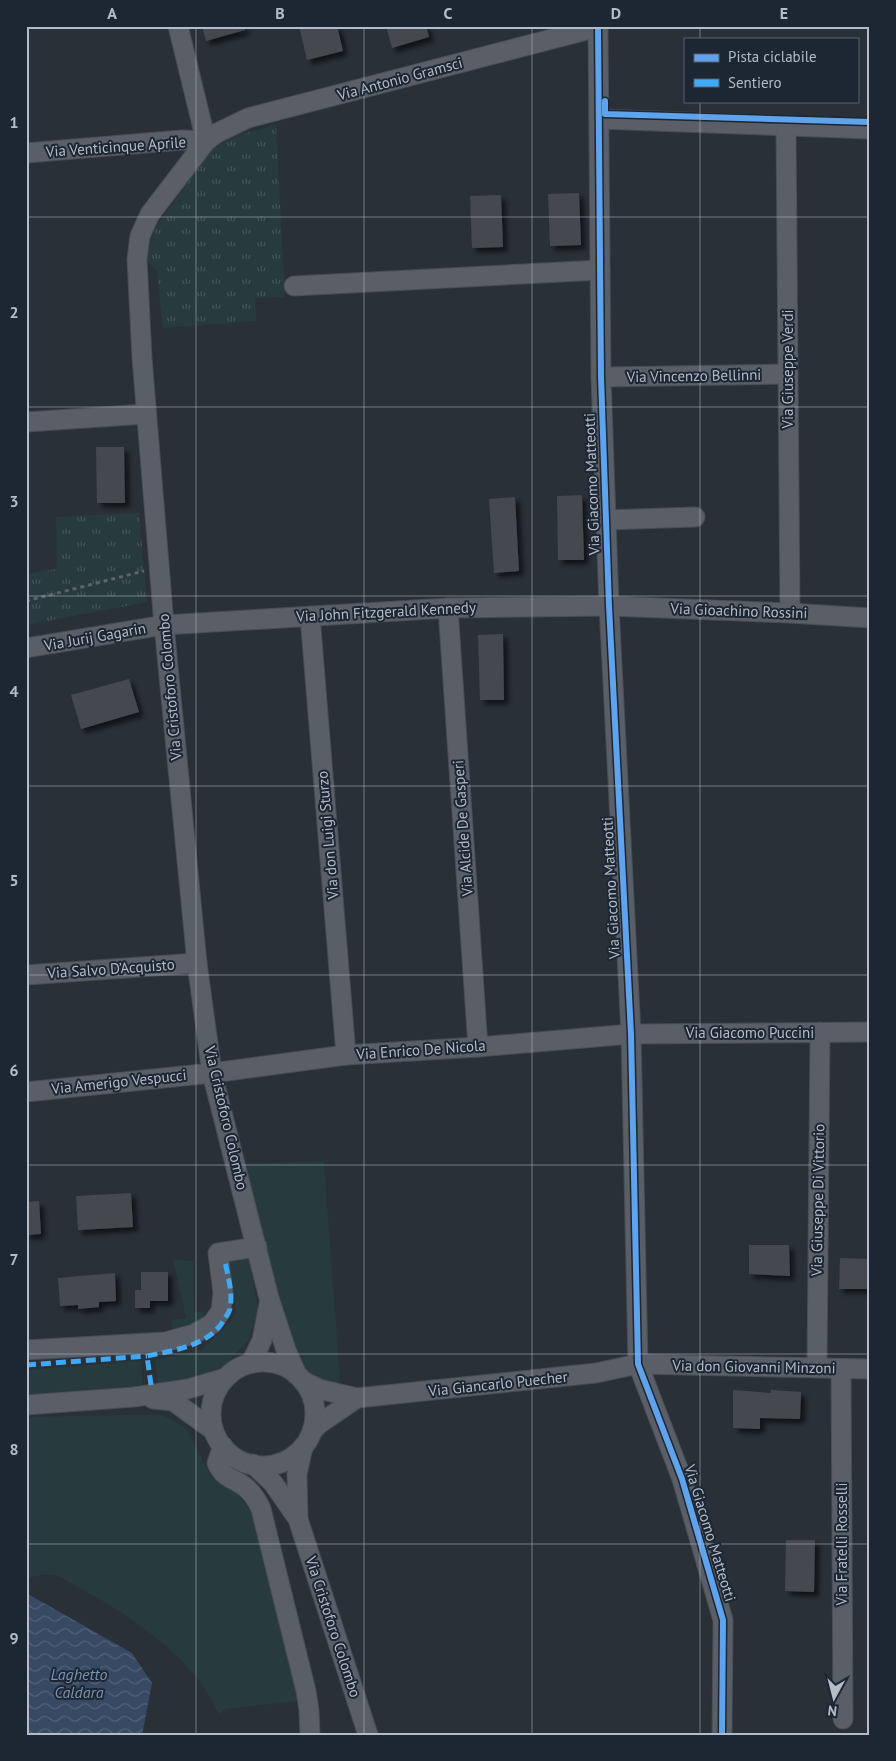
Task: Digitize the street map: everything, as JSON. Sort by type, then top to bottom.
[{"type":"street","points":[[178,26],[206,141]]},
{"type":"street","name":"Via Antonio Gramsci","points":[[206,141],[217,133],[248,118],[598,26]]},
{"type":"street","name":"Via Giacomo Matteotti","points":[[598,26],[601,377],[609,606],[631,1034],[638,1364],[682,1479],[723,1620],[722,1735]]},
{"type":"street","points":[[600,119],[870,129]]},
{"type":"street","name":"Via Giuseppe Verdi","points":[[786,126],[790,613]]},
{"type":"street","name":"Via Venticinque Aprile","points":[[26,154],[182,140],[206,141]]},
{"type":"street","name":"Via Cristoforo Colombo","points":[[206,141],[150,214],[140,236],[137,259],[146,414],[164,625],[197,963],[212,1073],[269,1298],[286,1350],[300,1378]]},
{"type":"street","points":[[294,286],[600,270]]},
{"type":"street","name":"Via Vincenzo Bellinni","points":[[601,377],[788,374]]},
{"type":"street","points":[[26,422],[146,414]]},
{"type":"street","points":[[606,520],[695,517]]},
{"type":"street","name":"Via Gioachino Rossini","points":[[609,606],[870,618]]},
{"type":"street","name":"Via John Fitzgerald Kennedy","points":[[164,625],[448,608],[609,606]]},
{"type":"street","name":"Via Alcide De Gasperi","points":[[448,608],[478,1047]]},
{"type":"street","name":"Via don Luigi Sturzo","points":[[310,616],[346,1055]]},
{"type":"street","name":"Via Jurij Gagarin","points":[[26,648],[164,625]]},
{"type":"street","name":"Via Salvo D’Acquisto","points":[[26,975],[197,963]]},
{"type":"street","name":"Via Giuseppe Di Vittorio","points":[[817,1368],[820,1032]]},
{"type":"street","name":"Via Giacomo Puccini","points":[[631,1034],[870,1032]]},
{"type":"street","name":"Via Enrico De Nicola","points":[[212,1073],[346,1055],[478,1047],[631,1034]]},
{"type":"street","name":"Via Amerigo Vespucci","points":[[26,1092],[212,1073]]},
{"type":"street","points":[[26,1350],[165,1342],[194,1334],[212,1324],[221,1310],[223,1293],[218,1253],[257,1247]]},
{"type":"street","name":"Via Cristoforo Colombo","points":[[251,1363],[262,1340],[269,1298]]},
{"type":"street","points":[[26,1405],[134,1397],[188,1389],[224,1378],[237,1369],[251,1363],[268,1362],[284,1366],[300,1378],[312,1396],[315,1414],[307,1439],[292,1456],[280,1462],[267,1465],[254,1464],[237,1458],[223,1446],[213,1430],[173,1401],[134,1397]]},
{"type":"street","name":"Via don Giovanni Minzoni","points":[[638,1364],[870,1369]]},
{"type":"street","name":"Via Giancarlo Puecher","points":[[300,1378],[320,1389],[357,1398],[596,1373],[638,1364]]},
{"type":"street","name":"Via Fratelli Rosselli","points":[[842,1369],[843,1719]]},
{"type":"street","points":[[213,1430],[212,1403],[224,1378]]},
{"type":"street","name":"Via Giancarlo Puecher","points":[[307,1439],[319,1424],[357,1398]]},
{"type":"street","name":"Via Cristoforo Colombo","points":[[298,1520],[297,1474],[307,1439]]},
{"type":"street","points":[[223,1446],[217,1463],[220,1471],[252,1493],[261,1509],[306,1691],[310,1735]]},
{"type":"street","name":"Via Cristoforo Colombo","points":[[254,1464],[273,1483],[298,1520],[368,1735]]},
{"type":"path","points":[[26,600],[159,567]]},
{"type":"green space","points":[[276,125],[285,297],[255,298],[256,321],[163,328],[157,271],[147,261],[149,244],[158,224],[213,148],[238,135]]},
{"type":"green space","points":[[139,513],[147,602],[26,625],[26,574],[57,569],[56,517]]},
{"type":"green space","points":[[324,1161],[340,1380],[336,1386],[303,1373],[288,1345],[238,1164]]},
{"type":"green space","points":[[249,1257],[258,1309],[249,1340],[226,1364],[200,1378],[158,1384],[155,1360],[201,1350],[230,1322],[236,1312],[229,1260]]},
{"type":"green space","points":[[173,1259],[193,1261],[194,1312],[209,1312],[208,1317],[173,1335],[171,1320],[186,1318]]},
{"type":"green space","points":[[141,1361],[143,1385],[26,1395],[26,1370]]},
{"type":"green space","points":[[163,1415],[186,1428],[211,1477],[238,1494],[253,1515],[299,1701],[226,1709],[219,1714],[208,1694],[179,1658],[142,1627],[103,1601],[60,1577],[45,1575],[26,1579],[26,1417]]},
{"type":"water","name":"Laghetto Caldara","points":[[26,1593],[132,1653],[152,1683],[142,1735],[26,1735]]},
{"type":"building","points":[[202,26],[244,26],[245,30],[206,41]]},
{"type":"building","points":[[299,26],[337,26],[343,51],[307,60]]},
{"type":"building","points":[[386,26],[426,26],[429,37],[392,48]]},
{"type":"building","points":[[579,193],[581,245],[550,246],[548,194]]},
{"type":"building","points":[[501,195],[503,247],[472,248],[470,196]]},
{"type":"building","points":[[96,447],[124,447],[125,503],[97,503]]},
{"type":"building","points":[[582,495],[584,560],[558,560],[557,496]]},
{"type":"building","points":[[515,497],[519,571],[494,573],[489,499]]},
{"type":"building","points":[[503,634],[504,700],[480,700],[478,635]]},
{"type":"building","points":[[129,679],[139,712],[81,729],[71,695]]},
{"type":"building","points":[[131,1193],[133,1227],[78,1230],[76,1196]]},
{"type":"building","points":[[39,1201],[41,1234],[26,1235],[26,1202]]},
{"type":"building","points":[[749,1245],[789,1245],[790,1276],[749,1274]]},
{"type":"building","points":[[840,1258],[870,1259],[870,1289],[839,1289]]},
{"type":"building","points":[[141,1272],[168,1272],[168,1301],[150,1301],[150,1308],[135,1308],[135,1290],[141,1290]]},
{"type":"building","points":[[115,1273],[116,1301],[99,1302],[99,1307],[78,1309],[78,1305],[60,1306],[58,1278]]},
{"type":"building","points":[[733,1390],[771,1393],[771,1390],[801,1392],[800,1419],[760,1418],[760,1429],[733,1428]]},
{"type":"building","points":[[786,1540],[815,1540],[814,1592],[785,1591]]},
{"type":"marked path","points":[[151,1385],[147,1356],[180,1349],[201,1341],[218,1327],[228,1313],[231,1297],[225,1262]]},
{"type":"marked path","points":[[26,1365],[147,1356]]},
{"type":"cycle path","points":[[598,26],[601,377],[609,606],[631,1034],[638,1364],[682,1479],[723,1620],[722,1735]]},
{"type":"cycle path","points":[[605,101],[605,114],[870,122]]}]
